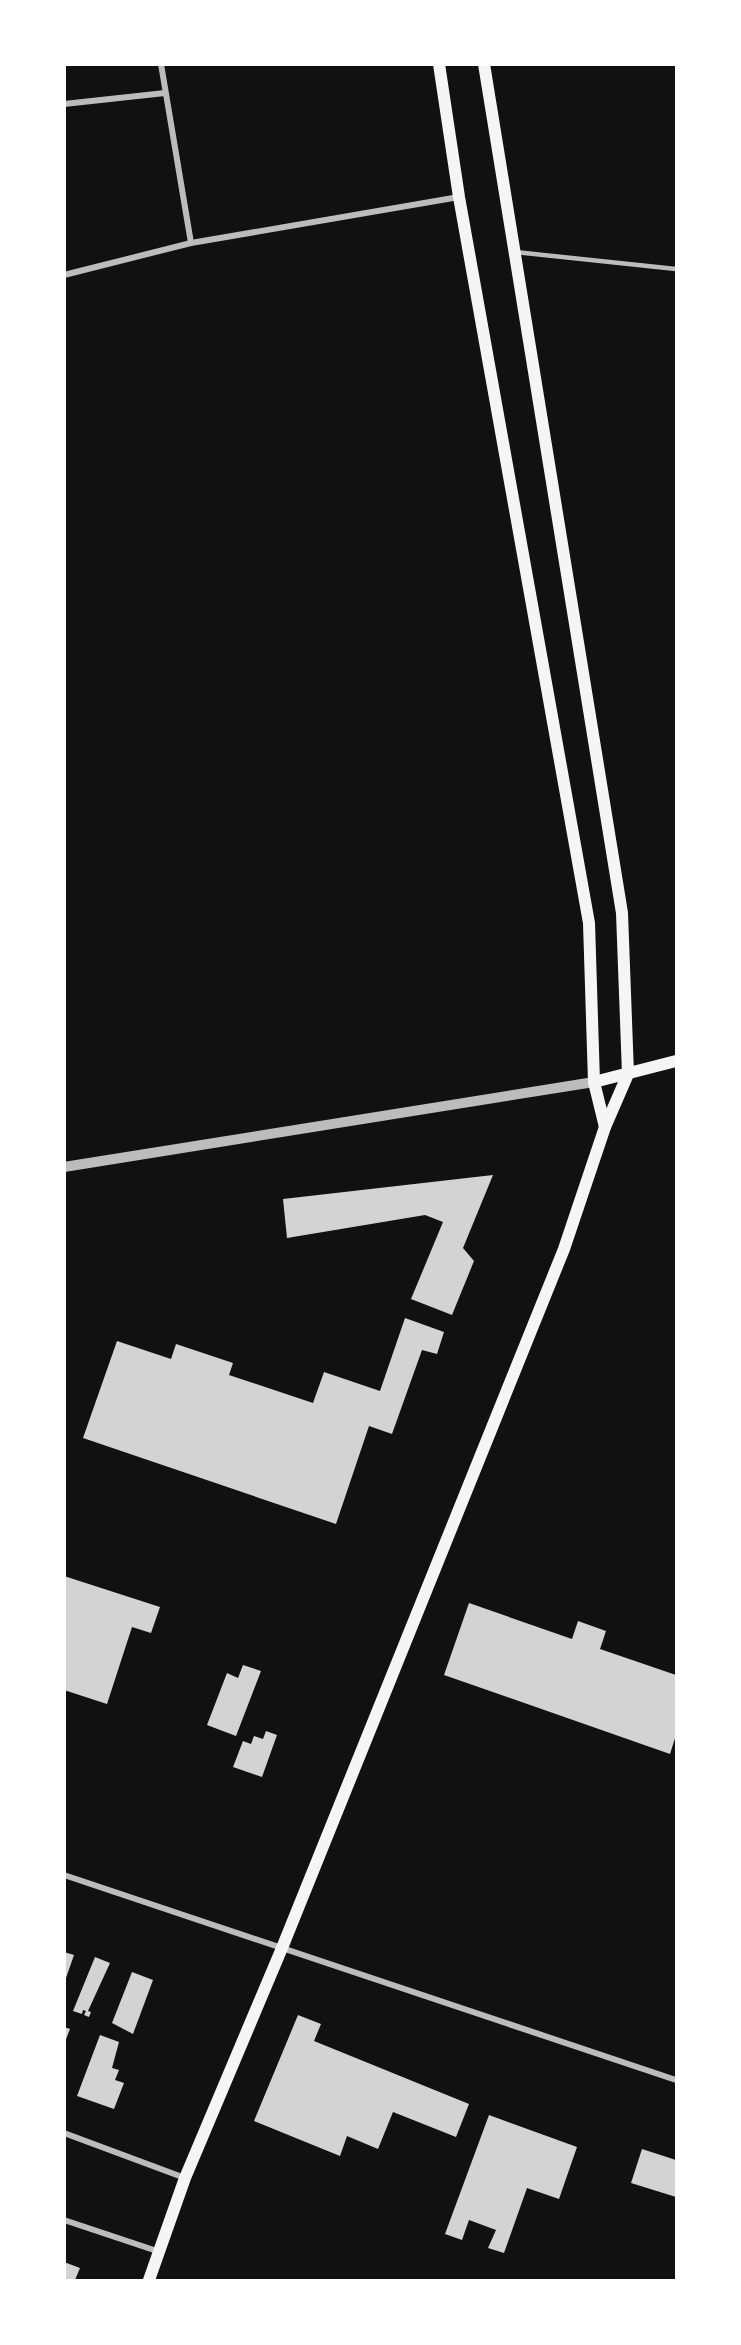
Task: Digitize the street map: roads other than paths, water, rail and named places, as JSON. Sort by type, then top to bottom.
[{"type":"main road","points":[[439,64],[459,197],[589,923],[594,1082],[605,1127]]},
{"type":"main road","points":[[149,2280],[185,2178],[282,1948],[564,1250],[605,1127],[628,1074],[622,914],[484,64]]},
{"type":"main road","points":[[594,1082],[676,1061]]},
{"type":"street","points":[[161,64],[191,243]]},
{"type":"street","points":[[64,104],[165,93]]},
{"type":"street","points":[[64,275],[191,243],[459,197]]},
{"type":"street","points":[[64,1167],[594,1082]]},
{"type":"street","points":[[64,1875],[676,2080]]},
{"type":"street","points":[[64,2133],[185,2178]]},
{"type":"street","points":[[64,2220],[160,2252]]},
{"type":"lane","points":[[513,252],[676,268]]}]
